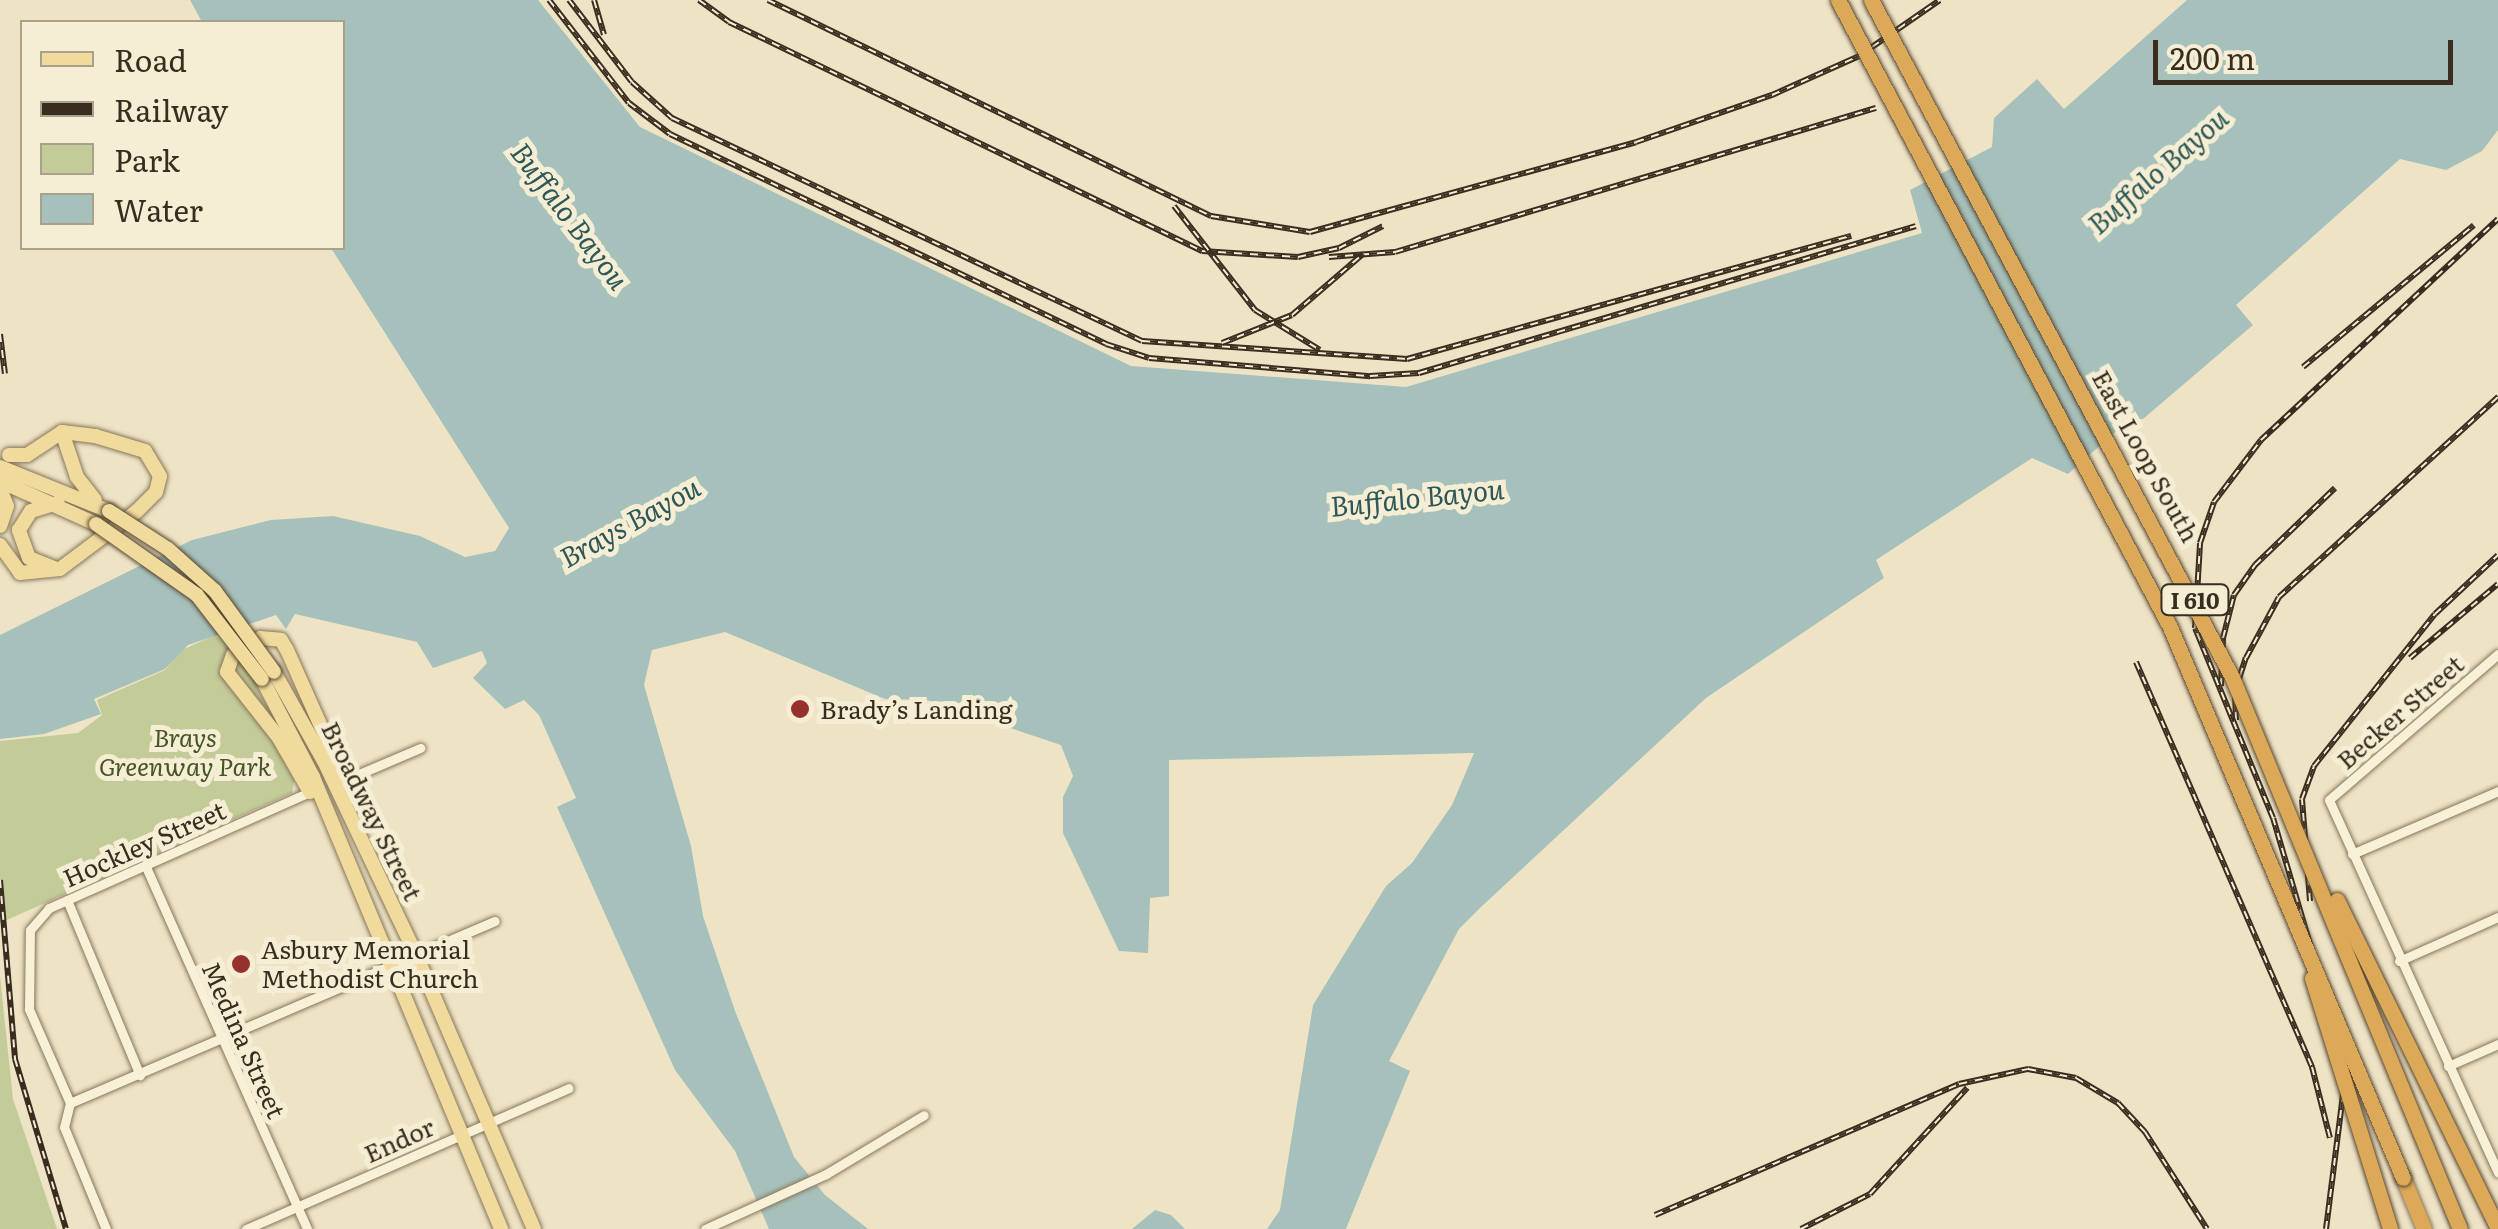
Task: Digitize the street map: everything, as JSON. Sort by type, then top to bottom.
[{"type":"highway","name":"I 610","points":[[1838,0],[2162,610],[2279,874],[2424,1229]]},
{"type":"highway","name":"East Loop South","points":[[1871,0],[2188,586],[2288,802],[2460,1229]]},
{"type":"highway","points":[[2288,802],[2498,1229]]},
{"type":"highway","points":[[2279,874],[2390,1229]]},
{"type":"main road","points":[[62,432],[77,477],[104,508]]},
{"type":"main road","points":[[0,545],[20,573],[60,569],[136,512],[156,492],[160,476],[144,450],[62,432],[27,455],[3,457]]},
{"type":"main road","points":[[3,457],[104,508]]},
{"type":"main road","points":[[0,484],[7,506],[0,526]]},
{"type":"main road","name":"Broadway Street","points":[[0,484],[58,503],[96,524],[197,594],[268,676],[502,1229]]},
{"type":"main road","points":[[58,503],[31,511],[19,530],[29,558],[60,569]]},
{"type":"main road","name":"Broadway Street","points":[[104,508],[168,549],[216,591],[268,676],[346,807],[416,955],[534,1229]]},
{"type":"main road","points":[[339,839],[279,738],[227,672],[233,655],[260,638],[281,640],[287,650],[345,780],[346,807]]},
{"type":"street","name":"Becker Street","points":[[2352,854],[2329,800],[2497,659]]},
{"type":"street","points":[[345,780],[420,748]]},
{"type":"street","points":[[2498,791],[2352,854],[2498,1173]]},
{"type":"street","name":"Hockley Street","points":[[70,1103],[29,1009],[27,943],[38,916],[310,792]]},
{"type":"street","name":"Medina Street","points":[[146,867],[307,1229]]},
{"type":"street","points":[[67,900],[140,1074]]},
{"type":"street","points":[[2399,961],[2498,918]]},
{"type":"street","points":[[106,1229],[64,1127],[70,1103],[496,921]]},
{"type":"street","points":[[2448,1066],[2498,1044]]},
{"type":"street","name":"Endor","points":[[246,1229],[568,1088]]},
{"type":"street","points":[[705,1229],[826,1174],[924,1115]]},
{"type":"green space","name":"Brays Greenway Park","points":[[215,635],[244,667],[288,741],[297,764],[292,793],[0,923],[0,741],[78,733],[102,715],[97,700],[165,670],[182,650]]},
{"type":"green space","points":[[0,976],[13,1099],[57,1229],[0,1229]]},
{"type":"water","points":[[190,0],[538,0],[640,127],[1131,366],[1406,387],[1922,233],[1910,190],[1992,147],[1994,118],[2037,79],[2064,109],[2187,0],[2498,0],[2498,130],[2482,151],[2446,170],[2400,159],[2236,305],[2253,325],[2143,419],[2130,419],[2068,474],[2032,458],[1876,560],[1884,578],[1706,698],[1481,907],[1459,929],[1389,1061],[1410,1071],[1346,1229],[1267,1229],[1280,1210],[1313,1005],[1386,886],[1412,863],[1452,805],[1474,753],[1169,760],[1169,896],[1150,898],[1148,953],[1119,951],[1063,833],[1063,797],[1073,776],[1061,745],[927,700],[885,699],[725,632],[652,650],[644,685],[691,846],[703,916],[735,1011],[794,1157],[825,1195],[868,1229],[769,1229],[735,1151],[675,1070],[557,807],[576,798],[539,715],[524,700],[505,709],[473,678],[487,663],[482,651],[433,668],[417,642],[295,614],[286,629],[276,615],[188,645],[165,669],[94,699],[101,714],[44,734],[0,739],[0,635],[192,540],[271,520],[333,516],[420,536],[465,557],[495,551],[509,528],[332,250],[345,250],[345,20],[201,20]]},
{"type":"water","points":[[1155,1210],[1171,1215],[1185,1229],[1132,1229]]},
{"type":"railway","points":[[549,0],[629,103],[670,134],[1106,344],[1149,358],[1370,376],[1419,373],[1916,226]]},
{"type":"railway","points":[[569,0],[632,82],[672,118],[1142,341],[1407,359],[1851,236]]},
{"type":"railway","points":[[594,0],[604,35]]},
{"type":"railway","points":[[699,0],[729,22],[1202,251],[1298,257],[1339,248],[1383,226]]},
{"type":"railway","points":[[768,0],[1211,216],[1310,232],[1636,142],[1772,95],[1859,56],[1940,0]]},
{"type":"railway","points":[[1329,257],[1395,252],[1876,108]]},
{"type":"railway","points":[[1174,206],[1255,310],[1320,350]]},
{"type":"railway","points":[[2326,1229],[2343,1095],[2338,1040],[2273,818],[2195,628],[2200,543],[2214,502],[2261,440],[2498,219]]},
{"type":"railway","points":[[2303,367],[2474,225]]},
{"type":"railway","points":[[1222,343],[1292,315],[1363,254]]},
{"type":"railway","points":[[0,334],[5,374]]},
{"type":"railway","points":[[2236,720],[2235,691],[2246,658],[2279,597],[2498,397]]},
{"type":"railway","points":[[2221,686],[2223,638],[2234,595],[2255,565],[2335,488]]},
{"type":"railway","points":[[2310,901],[2302,799],[2314,766],[2435,614],[2498,555]]},
{"type":"railway","points":[[2410,658],[2498,584]]},
{"type":"railway","points":[[2136,662],[2312,1067],[2330,1138]]},
{"type":"railway","points":[[0,880],[15,1059],[66,1229]]},
{"type":"railway","points":[[1655,1215],[1959,1084],[2028,1069],[2076,1078],[2118,1103],[2145,1132],[2207,1229]]},
{"type":"railway","points":[[1801,1229],[1870,1194],[1967,1088]]},
{"type":"place","name":"Brady’s Landing","points":[[800,709]]},
{"type":"place","name":"Asbury Memorial Methodist Church","points":[[241,964]]},
{"type":"water label","name":"Buffalo Bayou","points":[[2157,170]]},
{"type":"water label","name":"Buffalo Bayou","points":[[571,215]]},
{"type":"water label","name":"Buffalo Bayou","points":[[1417,496]]},
{"type":"water label","name":"Brays Bayou","points":[[629,521]]}]
